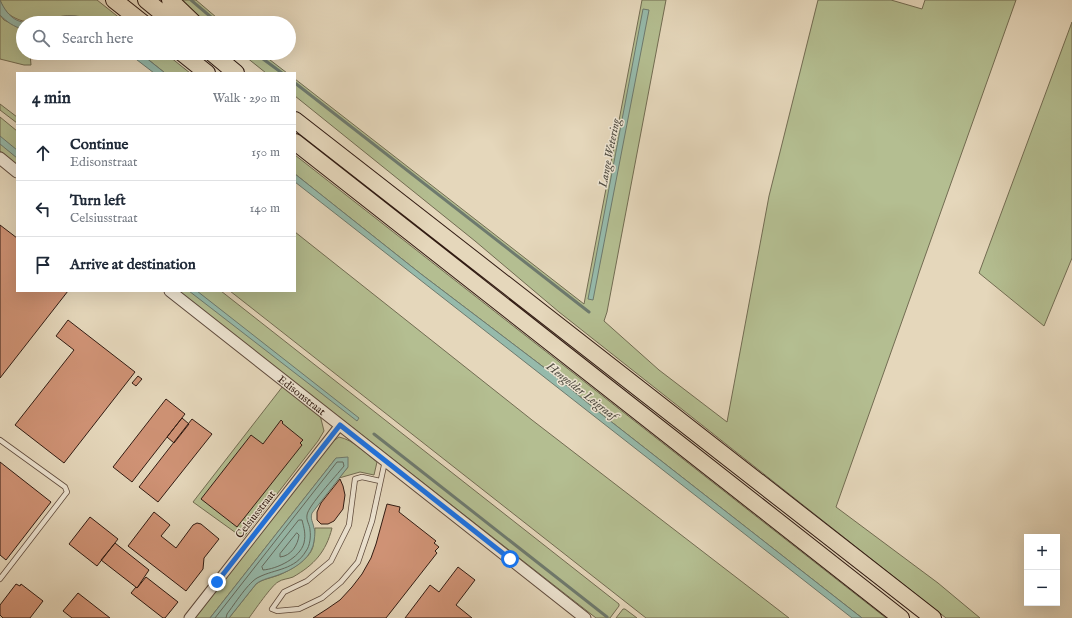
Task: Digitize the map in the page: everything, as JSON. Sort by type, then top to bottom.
[{"type":"highway","points":[[114,0],[134,16]]},
{"type":"highway","points":[[146,0],[165,16]]},
{"type":"highway","points":[[170,0],[187,16]]},
{"type":"highway","points":[[191,60],[206,72]]},
{"type":"highway","points":[[220,60],[235,72]]},
{"type":"highway","points":[[234,60],[245,72]]},
{"type":"highway","points":[[296,121],[933,618]]},
{"type":"highway","points":[[296,143],[901,618]]},
{"type":"street","points":[[0,158],[16,171]]},
{"type":"street","name":"Edisonstraat","points":[[171,292],[585,618]]},
{"type":"street","name":"Celsiusstraat","points":[[188,618],[340,425]]},
{"type":"lane","points":[[0,440],[65,487],[67,492],[0,579]]},
{"type":"lane","points":[[380,481],[362,477],[355,479],[349,525],[331,560],[307,581],[284,592],[272,609],[278,611],[299,609],[322,598],[341,582],[358,562],[372,521],[385,460]]},
{"type":"shaded area","points":[[0,0],[97,0],[117,16],[16,16],[16,18],[4,8]]},
{"type":"shaded area","points":[[179,0],[196,0],[215,16],[196,16]]},
{"type":"shaded area","points":[[642,0],[666,0],[607,312],[604,321],[659,370],[727,422],[769,196],[818,0],[891,0],[922,9],[925,0],[1016,0],[836,507],[938,583],[980,618],[946,618],[559,312],[475,241],[296,97],[296,80],[584,304]]},
{"type":"shaded area","points":[[0,15],[4,20],[16,26],[16,60],[31,60],[31,65],[24,65],[0,59]]},
{"type":"shaded area","points":[[1072,22],[1072,258],[1044,326],[979,273]]},
{"type":"shaded area","points":[[149,60],[174,60],[189,72],[164,72]]},
{"type":"shaded area","points":[[250,60],[270,60],[286,72],[265,72]]},
{"type":"shaded area","points":[[0,104],[16,116],[16,122],[0,110]]},
{"type":"shaded area","points":[[0,117],[16,130],[16,164],[0,151]]},
{"type":"shaded area","points":[[296,156],[886,618],[862,618],[550,372],[421,274],[296,175]]},
{"type":"shaded area","points":[[296,233],[532,420],[789,618],[646,618],[231,292],[296,292]]},
{"type":"shaded area","points":[[179,292],[222,292],[619,604],[610,618],[596,618]]},
{"type":"shaded area","points":[[283,386],[320,415],[324,431],[318,441],[243,538],[193,502]]},
{"type":"shaded area","points":[[339,437],[355,444],[377,462],[374,475],[360,472],[339,478],[348,467],[336,458],[210,618],[195,618],[332,442]]},
{"type":"shaded area","points":[[315,528],[332,528],[323,551],[313,563],[293,577],[281,580],[275,584],[249,618],[229,618],[256,584],[287,571],[300,563],[310,553],[313,547]]},
{"type":"shaded area","points":[[623,609],[625,609],[637,618],[616,618]]},
{"type":"water","points":[[0,0],[7,12],[16,19],[16,26],[5,20],[0,15]]},
{"type":"water","points":[[643,9],[649,10],[593,300],[588,299]]},
{"type":"water","points":[[137,60],[149,60],[164,72],[153,72]]},
{"type":"water","points":[[0,136],[16,149],[16,157],[0,144]]},
{"type":"water","points":[[296,175],[421,274],[550,372],[862,618],[852,618],[296,183]]},
{"type":"water","points":[[190,292],[198,292],[359,418],[357,421]]},
{"type":"water","points":[[348,457],[348,467],[311,515],[315,530],[315,537],[311,551],[307,556],[299,564],[289,570],[258,582],[229,618],[210,618],[336,458]]},
{"type":"building","points":[[0,225],[16,237],[16,292],[67,292],[0,378]]},
{"type":"building","points":[[68,320],[135,372],[64,463],[15,425],[74,350],[56,336]]},
{"type":"building","points":[[138,376],[142,379],[136,386],[132,383]]},
{"type":"building","points":[[166,399],[185,414],[132,482],[113,467]]},
{"type":"building","points":[[182,418],[189,424],[174,443],[167,437]]},
{"type":"building","points":[[192,419],[212,434],[158,502],[139,487]]},
{"type":"building","points":[[281,420],[283,422],[282,423],[303,440],[300,443],[302,445],[237,527],[201,499],[251,435],[263,444]]},
{"type":"building","points":[[0,462],[51,502],[6,560],[0,555]]},
{"type":"building","points":[[340,479],[345,495],[343,509],[334,521],[328,524],[321,524],[317,520],[317,512],[321,503]]},
{"type":"building","points":[[387,504],[400,507],[399,512],[436,541],[434,543],[439,547],[435,551],[437,553],[386,618],[313,618],[340,600],[362,574],[371,558],[376,544]]},
{"type":"building","points":[[154,512],[170,525],[161,536],[176,548],[193,525],[197,523],[201,524],[219,539],[204,558],[203,569],[186,591],[128,546]]},
{"type":"building","points":[[90,517],[118,539],[97,566],[69,544]]},
{"type":"building","points":[[115,543],[149,570],[137,588],[101,560]]},
{"type":"building","points":[[458,567],[475,580],[456,605],[472,618],[405,618],[430,585],[439,592]]},
{"type":"building","points":[[146,577],[178,602],[165,618],[131,593]]},
{"type":"building","points":[[16,584],[20,586],[21,584],[43,601],[30,618],[3,618],[0,615],[0,605]]},
{"type":"building","points":[[78,593],[110,618],[72,618],[63,611]]},
{"type":"waterway","points":[[191,0],[210,16]]},
{"type":"waterway","points":[[264,60],[281,72]]},
{"type":"waterway","points":[[296,84],[589,312]]},
{"type":"waterway","points":[[374,434],[607,617]]},
{"type":"route","points":[[217,582],[340,425],[510,559]]},
{"type":"water label","name":"Lange Wetering","points":[[609,153]]},
{"type":"water label","name":"Hengelder Leigraaf","points":[[582,391]]}]
